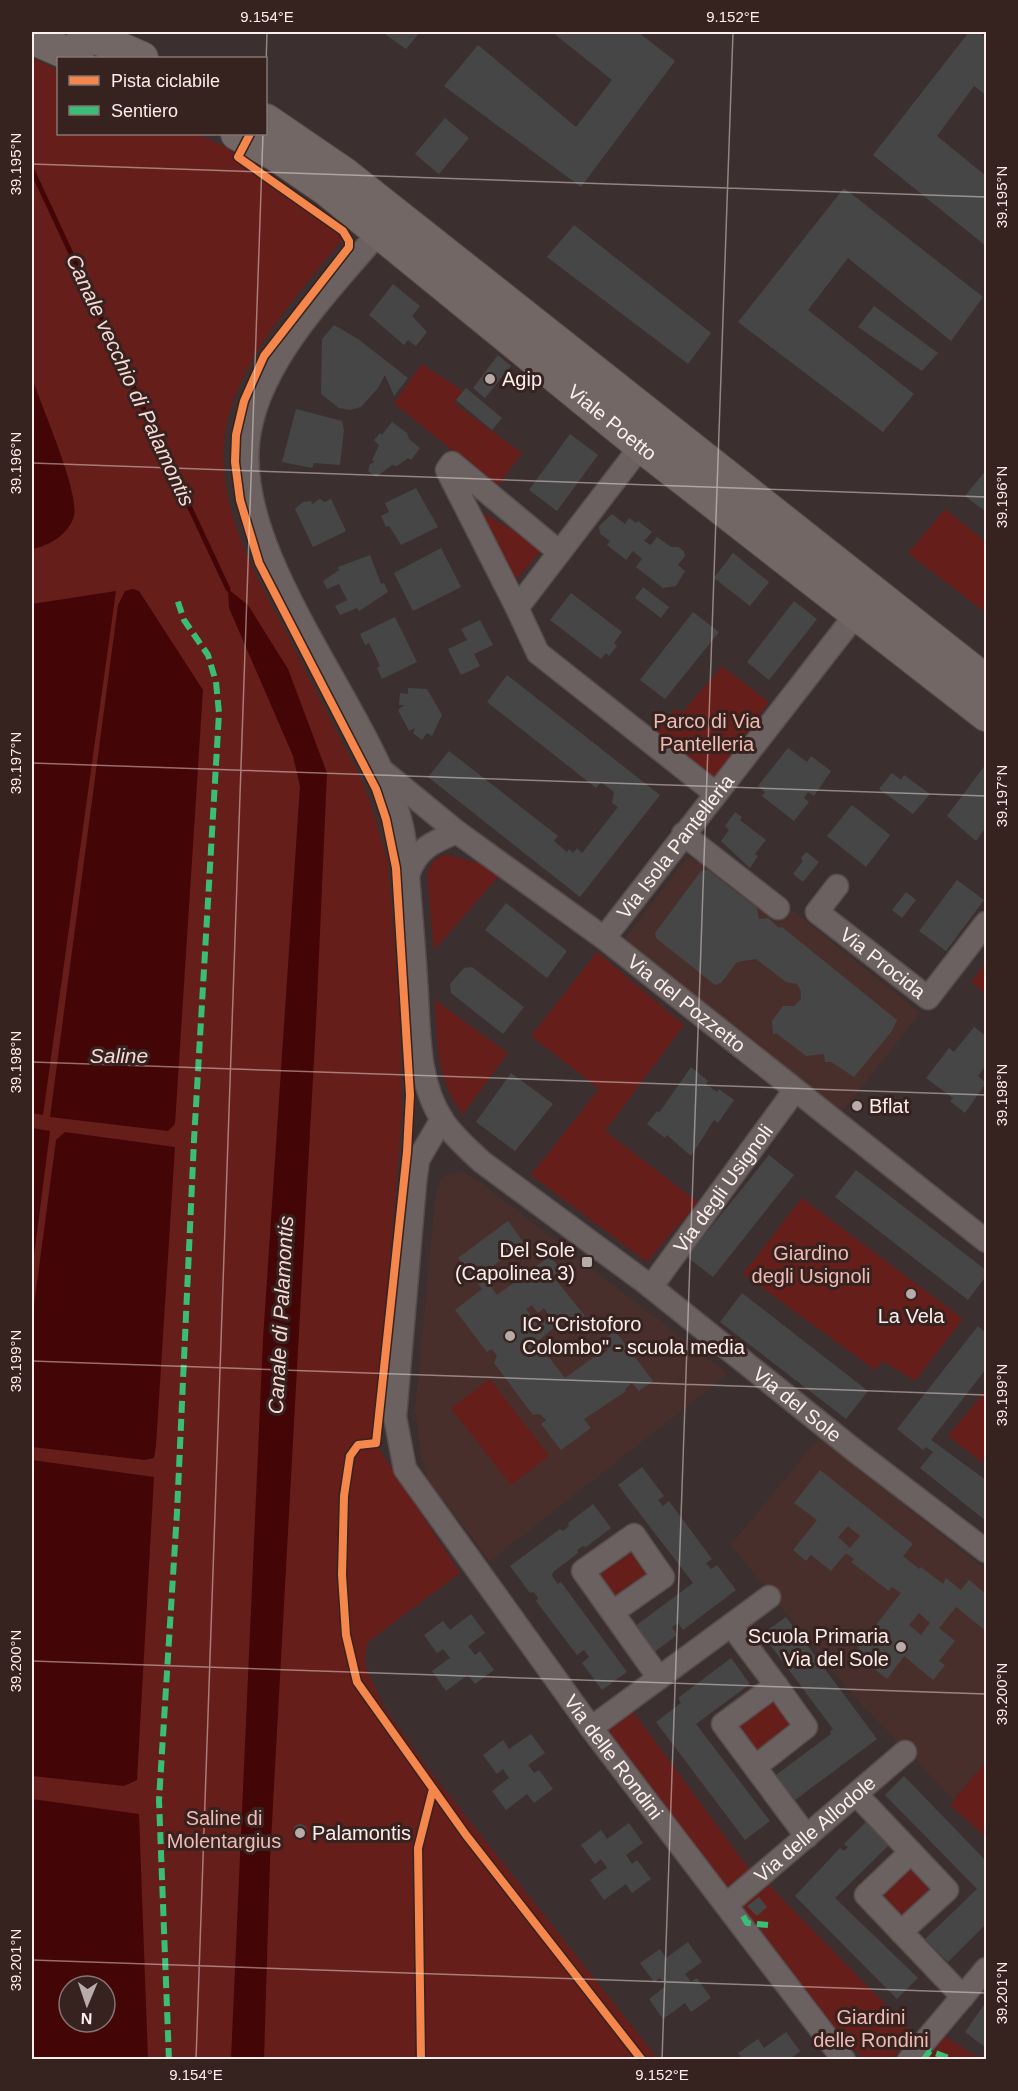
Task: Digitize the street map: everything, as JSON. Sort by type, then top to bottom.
[{"type":"main road","points":[[83,32],[140,57]]},
{"type":"main road","points":[[32,38],[76,57]]},
{"type":"main road","name":"Viale Poetto","points":[[267,121],[309,147],[352,179],[987,681]]},
{"type":"main road","name":"Viale Poetto","points":[[239,135],[276,155],[327,190],[641,446],[987,715]]},
{"type":"street","name":"Via del Sole","points":[[379,232],[280,354],[264,386],[253,416],[248,446],[252,498],[273,562],[383,771],[399,813],[408,874],[424,1080],[442,1119],[459,1141],[482,1162],[651,1287],[855,1450],[987,1551]]},
{"type":"street","points":[[517,608],[558,551],[641,446]]},
{"type":"street","points":[[558,551],[452,463],[447,470],[538,653],[715,793]]},
{"type":"street","name":"Via Isola Pantelleria","points":[[604,938],[857,613]]},
{"type":"street","name":"Via del Pozzetto","points":[[383,771],[457,832],[604,938],[987,1240]]},
{"type":"street","points":[[408,874],[415,858],[428,844],[457,832]]},
{"type":"street","points":[[683,834],[778,908]]},
{"type":"street","name":"Via Procida","points":[[837,886],[817,912],[928,998],[987,923]]},
{"type":"street","name":"Via degli Usignoli","points":[[651,1287],[795,1090]]},
{"type":"street","name":"Via delle Rondini","points":[[442,1119],[418,1160],[395,1417],[405,1469],[591,1728],[844,2060]]},
{"type":"street","points":[[591,1728],[769,1597]]},
{"type":"street","points":[[613,1612],[659,1678]]},
{"type":"street","points":[[731,1625],[806,1727],[755,1767]]},
{"type":"street","points":[[776,1685],[723,1724],[807,1837]]},
{"type":"street","name":"Via delle Allodole","points":[[726,1905],[905,1752]]},
{"type":"street","points":[[856,1794],[946,1890],[901,1932]]},
{"type":"street","points":[[911,1852],[866,1895],[963,1997]]},
{"type":"street","points":[[909,2060],[987,1969]]},
{"type":"shaded area","points":[[687,858],[701,861],[776,918],[792,910],[920,1013],[843,1111],[622,943]]},
{"type":"shaded area","points":[[460,1172],[473,1177],[728,1374],[490,1561],[428,1480],[422,1461],[415,1410],[436,1193],[441,1180],[447,1175]]},
{"type":"shaded area","name":"Scuola Primaria Via del Sole","points":[[819,1438],[986,1570],[986,1761],[954,1800],[853,1695],[731,1545]]},
{"type":"green space","name":"Saline di Molentargius","points":[[32,58],[57,70],[57,135],[199,135],[228,148],[279,180],[348,233],[302,288],[249,367],[238,389],[227,423],[224,456],[226,488],[234,520],[246,552],[358,772],[369,798],[388,862],[400,1016],[402,1114],[372,1438],[460,1573],[368,1642],[365,1654],[366,1668],[384,1707],[427,1767],[658,2059],[32,2060]]},
{"type":"green space","points":[[422,364],[463,391],[454,403],[522,453],[497,487],[394,403]]},
{"type":"green space","points":[[945,509],[986,542],[986,613],[908,553]]},
{"type":"green space","points":[[478,510],[543,548],[516,580]]},
{"type":"green space","name":"Parco di Via Pantelleria","points":[[722,666],[769,702],[713,780],[654,736],[675,709],[682,713]]},
{"type":"green space","points":[[446,854],[484,865],[499,876],[434,950],[427,873],[435,859]]},
{"type":"green space","points":[[597,952],[684,1025],[605,1131],[698,1202],[647,1262],[531,1175],[599,1089],[531,1036]]},
{"type":"green space","points":[[986,963],[986,993],[971,982]]},
{"type":"green space","points":[[435,1000],[508,1053],[463,1114],[454,1101],[443,1074],[438,1045]]},
{"type":"green space","name":"Giardino degli Usignoli","points":[[802,1198],[963,1319],[915,1381],[883,1361],[875,1370],[743,1274]]},
{"type":"green space","points":[[490,1379],[549,1456],[511,1485],[451,1408]]},
{"type":"green space","points":[[986,1390],[986,1465],[948,1436]]},
{"type":"green space","points":[[632,1541],[658,1577],[615,1606],[590,1570]]},
{"type":"green space","points":[[776,1691],[801,1726],[755,1761],[728,1725]]},
{"type":"green space","points":[[629,1706],[752,1873],[727,1893],[600,1727]]},
{"type":"green space","points":[[986,1761],[986,1837],[950,1805]]},
{"type":"green space","points":[[909,1860],[938,1893],[902,1926],[871,1894]]},
{"type":"green space","name":"Giardini delle Rondini","points":[[769,1885],[914,2034],[892,2059],[866,2059],[852,2048],[737,1909]]},
{"type":"green space","points":[[943,2035],[980,2059],[923,2060]]},
{"type":"water","points":[[32,378],[66,469],[74,505],[74,516],[63,534],[45,545],[32,549]]},
{"type":"water","name":"Saline","points":[[133,589],[139,591],[203,690],[175,1124],[168,1131],[50,1117],[118,605],[125,591]]},
{"type":"water","name":"Canale di Palamontis","points":[[228,589],[248,605],[288,669],[327,773],[316,1023],[270,1859],[264,2060],[231,2059],[263,1339],[300,786],[293,756],[229,608]]},
{"type":"water","name":"Saline","points":[[116,591],[43,1115],[32,1113],[32,604]]},
{"type":"water","points":[[32,1128],[50,1131],[32,1271]]},
{"type":"water","points":[[65,1132],[175,1147],[154,1458],[145,1460],[32,1447],[32,1320],[56,1140]]},
{"type":"water","points":[[32,1460],[154,1477],[137,1780],[124,1786],[32,1776]]},
{"type":"water","points":[[32,1799],[139,1814],[148,2059],[32,2059]]},
{"type":"building","points":[[382,32],[420,32],[406,49]]},
{"type":"building","points":[[552,32],[638,32],[675,61],[581,187],[444,86],[478,45],[576,127],[612,80]]},
{"type":"building","points":[[969,32],[978,32],[986,38],[986,95],[974,86],[937,136],[986,176],[986,246],[873,155]]},
{"type":"building","points":[[445,118],[469,138],[439,174],[415,154]]},
{"type":"building","points":[[844,188],[983,297],[951,341],[848,258],[808,310],[914,394],[883,432],[738,322]]},
{"type":"building","points":[[574,225],[711,333],[688,364],[547,257]]},
{"type":"building","points":[[393,284],[420,306],[412,316],[427,332],[416,346],[408,340],[404,345],[369,315]]},
{"type":"building","points":[[874,306],[938,353],[922,371],[858,327]]},
{"type":"building","points":[[334,325],[358,339],[408,378],[394,396],[385,375],[378,388],[361,407],[350,410],[339,408],[321,394],[322,339]]},
{"type":"building","points":[[498,355],[511,366],[485,398],[473,388]]},
{"type":"building","points":[[466,388],[502,418],[492,430],[456,400]]},
{"type":"building","points":[[296,409],[342,421],[344,430],[340,465],[314,463],[312,468],[282,462]]},
{"type":"building","points":[[392,422],[407,433],[409,439],[420,448],[411,460],[408,458],[397,466],[392,465],[376,477],[368,471],[370,464],[375,462],[372,460],[379,445],[374,440],[380,433],[382,435]]},
{"type":"building","points":[[570,434],[598,455],[557,511],[529,490]]},
{"type":"building","points":[[986,470],[986,512],[965,496]]},
{"type":"building","points":[[416,488],[438,527],[401,545],[389,526],[386,527],[381,516],[389,512],[385,503]]},
{"type":"building","points":[[320,499],[325,502],[331,499],[346,531],[313,547],[295,509],[303,502],[311,501],[312,504]]},
{"type":"building","points":[[612,514],[625,524],[629,518],[636,523],[638,521],[652,532],[644,541],[651,545],[657,537],[671,547],[678,547],[684,551],[685,556],[678,565],[685,571],[676,586],[663,588],[636,567],[642,559],[633,551],[626,560],[607,545],[610,541],[600,534],[599,526]]},
{"type":"building","points":[[441,548],[461,587],[413,611],[394,573]]},
{"type":"building","points":[[733,553],[769,582],[750,606],[714,578]]},
{"type":"building","points":[[370,555],[381,584],[384,583],[388,592],[359,611],[357,608],[340,615],[335,606],[347,600],[339,584],[327,589],[323,581],[339,570],[338,567]]},
{"type":"building","points":[[643,587],[669,607],[661,618],[635,598]]},
{"type":"building","points":[[571,593],[622,632],[614,643],[617,646],[609,656],[606,653],[601,659],[550,620]]},
{"type":"building","points":[[794,601],[817,619],[769,680],[747,662]]},
{"type":"building","points":[[693,612],[719,632],[665,699],[640,680]]},
{"type":"building","points":[[395,617],[417,662],[382,679],[377,668],[380,666],[369,643],[365,645],[360,634]]},
{"type":"building","points":[[480,620],[493,645],[474,654],[480,666],[461,675],[448,649],[467,640],[461,629]]},
{"type":"building","points":[[507,675],[660,795],[580,897],[428,777],[449,751],[558,836],[554,841],[567,852],[569,849],[573,853],[577,848],[582,853],[618,807],[612,803],[614,792],[601,782],[596,788],[487,702]]},
{"type":"building","points":[[408,688],[427,689],[442,715],[432,736],[427,733],[422,740],[413,733],[415,728],[409,731],[398,710],[404,705],[399,705],[400,693],[408,694]]},
{"type":"building","points":[[788,748],[807,762],[811,756],[831,771],[814,796],[808,792],[804,798],[809,802],[794,821],[762,796],[765,792],[758,786]]},
{"type":"building","points":[[986,764],[986,827],[976,841],[947,816]]},
{"type":"building","points":[[892,773],[901,780],[904,775],[930,794],[913,814],[879,789]]},
{"type":"building","points":[[852,805],[890,835],[866,867],[827,836]]},
{"type":"building","points":[[735,812],[742,817],[740,820],[766,840],[755,854],[758,856],[750,868],[721,841],[729,830],[725,826]]},
{"type":"building","points":[[806,852],[819,862],[803,882],[793,874],[803,861],[801,858]]},
{"type":"building","points":[[708,870],[757,908],[759,919],[768,918],[779,928],[782,927],[897,1020],[892,1031],[854,1077],[831,1062],[825,1062],[824,1054],[806,1056],[776,1033],[773,1034],[772,1021],[783,1006],[794,1006],[801,999],[801,991],[797,984],[786,982],[756,959],[737,962],[721,983],[715,985],[656,938],[655,933],[701,871]]},
{"type":"building","points":[[957,880],[984,900],[946,951],[919,931]]},
{"type":"building","points":[[906,892],[916,900],[902,918],[892,910]]},
{"type":"building","points":[[506,903],[567,951],[547,978],[485,930]]},
{"type":"building","points":[[472,967],[524,1007],[503,1034],[451,993],[450,984],[464,968]]},
{"type":"building","points":[[974,1027],[986,1036],[986,1065],[978,1076],[986,1083],[965,1113],[950,1101],[953,1098],[926,1078],[949,1048],[954,1052]]},
{"type":"building","points":[[691,1067],[708,1081],[706,1084],[717,1092],[719,1089],[734,1100],[718,1123],[714,1120],[691,1156],[667,1135],[665,1138],[647,1124],[657,1111],[659,1113]]},
{"type":"building","points":[[511,1073],[553,1104],[515,1151],[476,1122]]},
{"type":"building","points":[[769,1155],[794,1175],[713,1277],[687,1257]]},
{"type":"building","points":[[856,1170],[986,1270],[986,1276],[968,1300],[835,1197]]},
{"type":"building","name":"IC \"Cristoforo Colombo\" - scuola media","points":[[508,1221],[524,1243],[482,1274],[497,1295],[550,1256],[561,1270],[553,1276],[585,1316],[572,1326],[565,1318],[537,1342],[565,1378],[598,1354],[600,1356],[608,1350],[601,1341],[615,1331],[653,1381],[639,1391],[632,1383],[625,1389],[626,1391],[584,1419],[591,1428],[561,1450],[541,1424],[546,1420],[540,1414],[533,1415],[494,1363],[497,1356],[492,1349],[487,1352],[455,1310],[482,1289],[458,1258]],"holes":[[[532,1305],[538,1313],[544,1308],[550,1316],[538,1325],[526,1309]]]},
{"type":"building","points":[[742,1293],[868,1391],[846,1419],[720,1322]]},
{"type":"building","points":[[978,1326],[986,1333],[986,1369],[931,1440],[986,1480],[986,1521],[920,1468],[933,1452],[926,1447],[923,1450],[897,1429]]},
{"type":"building","points":[[642,1467],[664,1496],[658,1500],[663,1506],[669,1501],[712,1559],[706,1563],[711,1569],[717,1565],[736,1590],[683,1630],[678,1623],[672,1627],[677,1635],[653,1653],[634,1627],[693,1583],[618,1485]]},
{"type":"building","points":[[820,1470],[913,1544],[903,1556],[919,1569],[921,1567],[943,1584],[946,1578],[961,1590],[969,1580],[986,1594],[986,1631],[956,1607],[939,1628],[955,1641],[939,1661],[945,1665],[933,1680],[904,1656],[887,1679],[854,1653],[901,1593],[892,1587],[889,1591],[851,1562],[854,1559],[846,1553],[831,1571],[811,1555],[806,1561],[793,1550],[817,1520],[794,1503]],"holes":[[[848,1526],[860,1536],[850,1548],[838,1537]],[[919,1613],[930,1623],[921,1635],[909,1625]]]},
{"type":"building","points":[[593,1504],[611,1528],[586,1547],[583,1546],[577,1550],[578,1553],[553,1572],[552,1576],[558,1584],[561,1582],[627,1672],[602,1690],[582,1663],[589,1657],[584,1650],[577,1655],[536,1601],[538,1598],[534,1592],[530,1593],[510,1566],[560,1529],[563,1531],[569,1526],[568,1523]]},
{"type":"building","points":[[471,1614],[485,1633],[468,1646],[475,1655],[480,1651],[494,1670],[475,1684],[468,1675],[446,1691],[432,1671],[450,1658],[443,1649],[437,1653],[424,1635],[443,1621],[450,1630]]},
{"type":"building","points":[[786,1617],[877,1739],[795,1800],[776,1775],[831,1734],[830,1731],[833,1729],[762,1634]]},
{"type":"building","points":[[731,1658],[750,1684],[696,1724],[770,1821],[745,1840],[656,1722],[681,1703],[678,1698]]},
{"type":"building","points":[[531,1734],[545,1753],[528,1765],[534,1773],[539,1770],[553,1789],[534,1803],[527,1794],[506,1810],[492,1791],[509,1778],[503,1769],[497,1774],[483,1755],[503,1740],[509,1749]]},
{"type":"building","points":[[904,1776],[986,1861],[986,1924],[948,1962],[925,1939],[977,1889],[885,1795]]},
{"type":"building","points":[[866,1822],[889,1845],[835,1898],[918,1978],[897,1999],[795,1896],[840,1848],[844,1851],[848,1847],[844,1844]]},
{"type":"building","points":[[629,1823],[643,1843],[626,1855],[632,1864],[637,1860],[651,1879],[632,1893],[626,1884],[604,1900],[590,1880],[607,1868],[601,1859],[595,1864],[581,1845],[601,1830],[607,1839]]},
{"type":"building","name":"Palamontis","points":[[300,1824],[305,1826],[307,1831],[305,1836],[300,1838],[295,1836],[293,1831],[295,1826]]},
{"type":"building","points":[[759,1897],[767,1907],[757,1916],[747,1906]]},
{"type":"building","points":[[688,1942],[702,1962],[685,1974],[691,1982],[697,1978],[711,1998],[691,2012],[685,2003],[663,2019],[649,1999],[666,1986],[660,1978],[654,1982],[640,1963],[660,1949],[666,1958]]},
{"type":"building","points":[[986,2002],[986,2048],[965,2032]]},
{"type":"building","points":[[786,2032],[800,2051],[789,2060],[743,2060],[738,2053],[758,2039],[764,2048]]},
{"type":"waterway","name":"Canale vecchio di Palamontis","points":[[32,170],[228,589]]},
{"type":"marked path","points":[[169,2060],[159,1800],[177,1512],[194,1140],[219,713],[216,682],[208,655],[184,620],[176,596]]},
{"type":"marked path","points":[[743,1916],[747,1923],[768,1925]]},
{"type":"marked path","points":[[923,2060],[930,2051],[954,2060]]},
{"type":"cycle path","points":[[249,135],[238,157],[343,231],[349,241],[349,247],[264,356],[244,401],[236,435],[235,462],[240,500],[259,563],[376,789],[386,819],[396,868],[410,1095],[407,1152],[376,1443],[358,1445],[350,1456],[344,1496],[342,1575],[346,1635],[357,1682],[466,1835],[642,2060]]},
{"type":"cycle path","points":[[421,2060],[418,1848],[433,1789]]},
{"type":"place","name":"Agip","points":[[490,379]]},
{"type":"place","name":"Bflat","points":[[857,1106]]},
{"type":"place","name":"Del Sole (Capolinea 3)","points":[[587,1262]]},
{"type":"place","name":"La Vela","points":[[911,1294]]},
{"type":"place","name":"IC \"Cristoforo Colombo\" - scuola media","points":[[510,1336]]},
{"type":"place","name":"Scuola Primaria Via del Sole","points":[[901,1647]]},
{"type":"place","name":"Palamontis","points":[[300,1833]]}]
